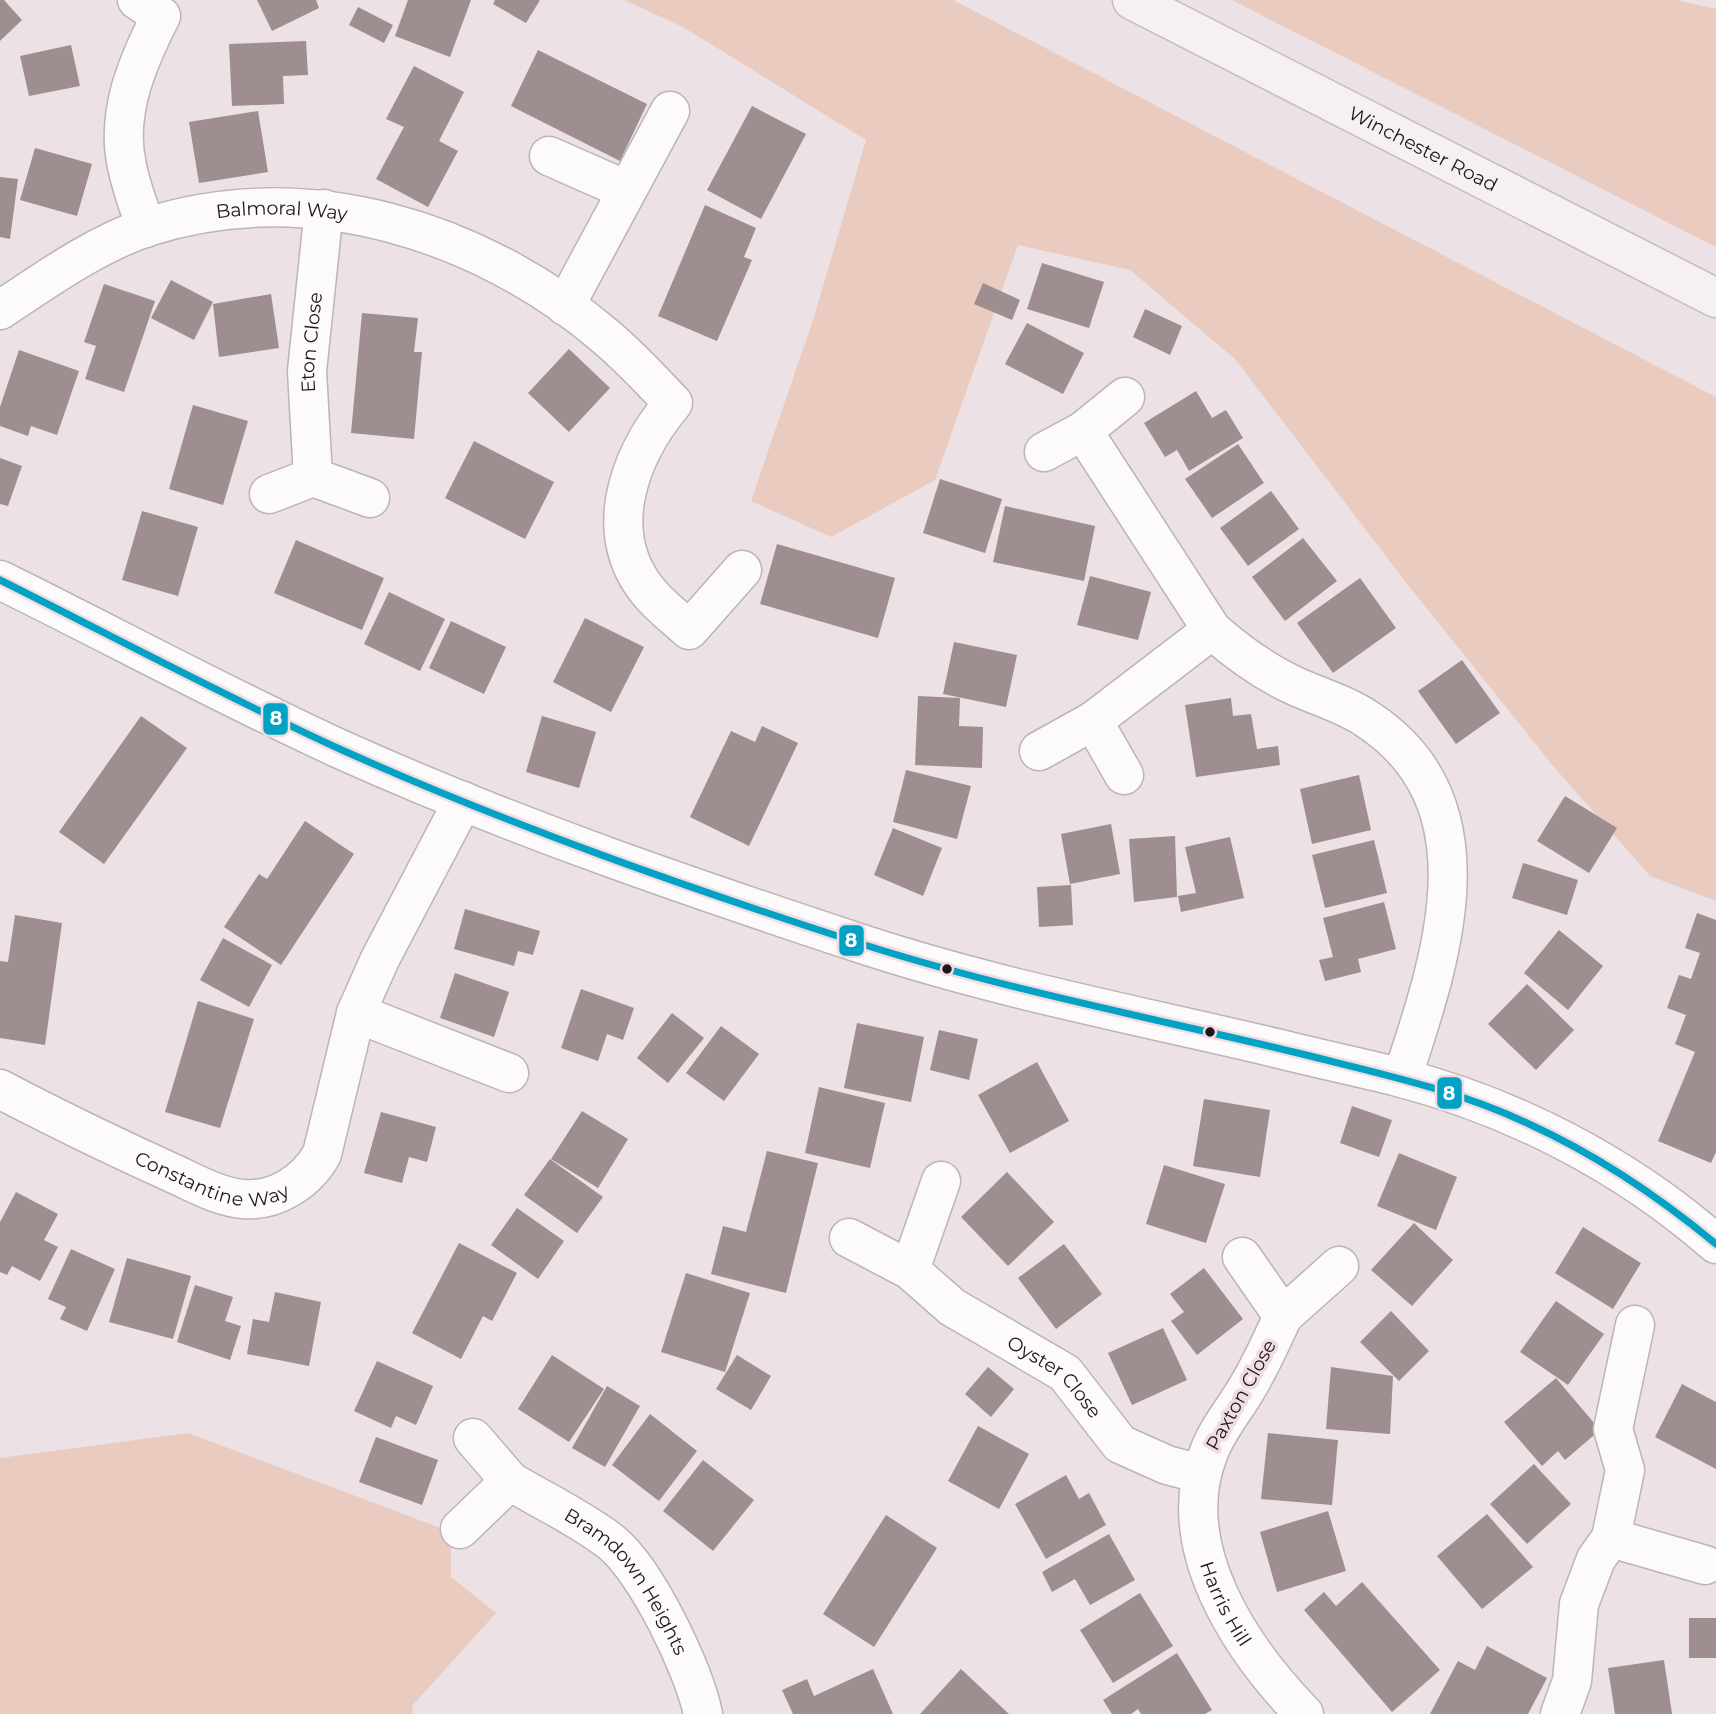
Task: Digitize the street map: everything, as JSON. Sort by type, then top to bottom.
[{"type":"main road","name":"Winchester Road","points":[[1132,0],[1716,299]]},
{"type":"street","points":[[137,0],[161,16],[135,73],[124,118],[127,166],[146,228]]},
{"type":"street","points":[[565,306],[670,111]]},
{"type":"street","points":[[549,156],[626,190]]},
{"type":"street","name":"Balmoral Way","points":[[0,310],[97,250],[146,228],[183,218],[268,207],[324,209],[430,234],[510,270],[565,306],[605,336],[673,402],[654,426],[630,475],[624,494],[623,524],[627,553],[646,588],[689,630],[742,570]]},
{"type":"street","name":"Eton Close","points":[[313,477],[307,371],[324,209]]},
{"type":"street","points":[[1044,452],[1083,431],[1125,397]]},
{"type":"street","points":[[1083,431],[1212,630],[1239,653],[1271,674],[1347,707],[1389,734],[1423,775],[1434,800],[1447,853],[1447,913],[1432,985],[1402,1078]]},
{"type":"street","points":[[269,494],[313,477],[370,498]]},
{"type":"street","points":[[0,580],[342,750],[463,802],[870,947],[1069,1000],[1402,1078],[1497,1111],[1605,1163],[1666,1201],[1716,1244]]},
{"type":"street","points":[[1038,751],[1093,721],[1212,630]]},
{"type":"street","points":[[1093,721],[1124,775]]},
{"type":"street","name":"Constantine Way","points":[[0,1088],[67,1124],[210,1189],[243,1199],[258,1198],[291,1187],[303,1179],[322,1154],[356,1013],[380,959],[463,802]]},
{"type":"street","points":[[356,1013],[509,1073]]},
{"type":"street","points":[[910,1270],[941,1181]]},
{"type":"street","name":"Oyster Close","points":[[849,1238],[910,1270],[952,1307],[1065,1373],[1120,1444],[1167,1465],[1201,1474]]},
{"type":"street","name":"Paxton Close","points":[[1242,1256],[1283,1316]]},
{"type":"street","name":"Paxton Close","points":[[1201,1474],[1209,1450],[1247,1390],[1283,1316],[1339,1266]]},
{"type":"street","points":[[1560,1714],[1572,1681],[1579,1604],[1596,1559],[1611,1538],[1625,1470],[1613,1429],[1634,1325]]},
{"type":"street","name":"Bramdown Heights","points":[[473,1438],[510,1482],[588,1525],[628,1559],[683,1655],[703,1714]]},
{"type":"street","name":"Harris Hill","points":[[1201,1474],[1200,1529],[1210,1574],[1227,1610],[1273,1681],[1304,1714]]},
{"type":"street","points":[[460,1529],[510,1482]]},
{"type":"street","points":[[1611,1538],[1706,1565]]},
{"type":"shaded area","points":[[624,0],[953,0],[1716,397],[1716,901],[1650,876],[1554,767],[1408,585],[1235,359],[1130,270],[1018,245],[935,480],[831,537],[751,501],[814,317],[866,140],[683,27]]},
{"type":"shaded area","points":[[1232,0],[1676,0],[1716,9],[1716,247]]},
{"type":"shaded area","points":[[188,1433],[451,1532],[451,1577],[496,1613],[412,1706],[413,1714],[0,1714],[0,1458]]},
{"type":"building","points":[[0,0],[4,0],[22,20],[0,41]]},
{"type":"building","points":[[257,0],[316,0],[319,8],[272,31]]},
{"type":"building","points":[[408,0],[471,0],[450,57],[395,36]]},
{"type":"building","points":[[495,0],[540,0],[526,23],[493,4]]},
{"type":"building","points":[[358,7],[393,25],[384,43],[349,25]]},
{"type":"building","points":[[306,41],[308,75],[283,76],[284,104],[232,106],[229,44]]},
{"type":"building","points":[[71,45],[80,86],[29,96],[20,56]]},
{"type":"building","points":[[538,50],[647,104],[620,161],[511,106]]},
{"type":"building","points":[[414,66],[464,92],[439,141],[458,151],[428,207],[376,179],[404,127],[386,119]]},
{"type":"building","points":[[752,106],[806,134],[761,219],[707,190]]},
{"type":"building","points":[[258,111],[268,172],[199,183],[189,122]]},
{"type":"building","points":[[35,148],[92,164],[77,216],[20,200]]},
{"type":"building","points":[[0,177],[18,179],[10,239],[0,237]]},
{"type":"building","points":[[705,205],[756,228],[744,257],[752,260],[717,341],[658,316]]},
{"type":"building","points":[[1042,263],[1104,282],[1089,328],[1027,309]]},
{"type":"building","points":[[171,280],[213,302],[194,340],[151,318]]},
{"type":"building","points":[[983,283],[1020,300],[1012,320],[974,304]]},
{"type":"building","points":[[104,284],[155,301],[124,392],[85,379],[96,346],[84,342]]},
{"type":"building","points":[[271,294],[279,348],[219,357],[213,304]]},
{"type":"building","points":[[1145,309],[1182,326],[1170,355],[1133,337]]},
{"type":"building","points":[[362,313],[418,318],[414,352],[422,352],[414,439],[351,433]]},
{"type":"building","points":[[1027,323],[1084,353],[1063,394],[1005,364]]},
{"type":"building","points":[[569,349],[610,388],[569,432],[528,393]]},
{"type":"building","points":[[19,350],[79,371],[57,435],[31,426],[28,436],[0,426],[0,407]]},
{"type":"building","points":[[1196,391],[1212,418],[1226,410],[1243,438],[1189,471],[1177,450],[1165,457],[1144,423]]},
{"type":"building","points":[[193,405],[248,421],[223,505],[169,489]]},
{"type":"building","points":[[474,441],[554,482],[525,539],[445,498]]},
{"type":"building","points":[[1238,444],[1264,483],[1212,518],[1185,479]]},
{"type":"building","points":[[0,458],[22,466],[8,506],[0,504]]},
{"type":"building","points":[[940,479],[1002,499],[985,553],[923,533]]},
{"type":"building","points":[[1271,491],[1299,529],[1248,566],[1220,528]]},
{"type":"building","points":[[1005,506],[1095,526],[1084,581],[993,562]]},
{"type":"building","points":[[142,511],[198,527],[178,596],[122,580]]},
{"type":"building","points":[[1303,538],[1337,581],[1285,621],[1252,577]]},
{"type":"building","points":[[296,540],[384,578],[362,630],[274,593]]},
{"type":"building","points":[[777,544],[895,578],[878,638],[760,604]]},
{"type":"building","points":[[1090,576],[1151,592],[1138,640],[1077,625]]},
{"type":"building","points":[[1360,578],[1396,628],[1333,673],[1297,623]]},
{"type":"building","points":[[389,592],[445,619],[420,671],[364,644]]},
{"type":"building","points":[[585,618],[644,647],[611,712],[553,682]]},
{"type":"building","points":[[451,621],[506,647],[484,694],[429,668]]},
{"type":"building","points":[[954,642],[1017,655],[1006,707],[943,694]]},
{"type":"building","points":[[1462,660],[1500,713],[1456,744],[1418,691]]},
{"type":"building","points":[[918,696],[960,698],[959,726],[983,727],[982,768],[915,765]]},
{"type":"building","points":[[1231,698],[1233,716],[1251,714],[1257,749],[1278,746],[1280,765],[1196,777],[1185,705]]},
{"type":"building","points":[[141,716],[187,748],[104,864],[59,832]]},
{"type":"building","points":[[542,716],[596,732],[579,788],[526,772]]},
{"type":"building","points":[[762,726],[798,743],[749,846],[690,817],[731,731],[755,742]]},
{"type":"building","points":[[906,770],[971,786],[957,839],[893,822]]},
{"type":"building","points":[[1359,775],[1371,830],[1312,844],[1300,789]]},
{"type":"building","points":[[1565,796],[1617,828],[1589,873],[1537,841]]},
{"type":"building","points":[[305,821],[354,854],[281,965],[224,927],[259,874],[267,879]]},
{"type":"building","points":[[1111,824],[1120,874],[1070,884],[1061,834]]},
{"type":"building","points":[[893,828],[942,848],[923,896],[874,875]]},
{"type":"building","points":[[1175,836],[1177,897],[1134,902],[1129,839]]},
{"type":"building","points":[[1230,837],[1244,898],[1181,912],[1178,896],[1196,893],[1185,847]]},
{"type":"building","points":[[1374,840],[1387,893],[1325,908],[1312,855]]},
{"type":"building","points":[[1523,863],[1578,880],[1567,915],[1512,898]]},
{"type":"building","points":[[1071,885],[1073,925],[1039,927],[1037,887]]},
{"type":"building","points":[[1384,902],[1396,949],[1358,959],[1361,972],[1325,981],[1319,960],[1333,957],[1323,918]]},
{"type":"building","points":[[465,909],[540,931],[533,955],[518,951],[514,966],[454,949]]},
{"type":"building","points":[[1697,913],[1716,920],[1716,1152],[1711,1163],[1658,1141],[1695,1052],[1675,1044],[1686,1015],[1667,1008],[1679,975],[1691,979],[1700,953],[1685,948]]},
{"type":"building","points":[[15,915],[62,923],[45,1045],[0,1038],[0,961],[8,962]]},
{"type":"building","points":[[1559,930],[1603,966],[1568,1010],[1524,973]]},
{"type":"building","points":[[223,938],[272,965],[249,1007],[200,980]]},
{"type":"building","points":[[455,973],[509,992],[494,1037],[440,1018]]},
{"type":"building","points":[[1527,984],[1574,1030],[1536,1070],[1488,1024]]},
{"type":"building","points":[[581,989],[634,1008],[623,1040],[607,1034],[598,1061],[561,1048]]},
{"type":"building","points":[[198,1001],[254,1019],[220,1128],[165,1112]]},
{"type":"building","points":[[672,1013],[704,1038],[668,1083],[637,1058]]},
{"type":"building","points":[[857,1023],[924,1037],[911,1102],[844,1088]]},
{"type":"building","points":[[721,1026],[759,1054],[724,1101],[686,1073]]},
{"type":"building","points":[[939,1030],[978,1039],[969,1080],[930,1070]]},
{"type":"building","points":[[1037,1062],[1069,1121],[1010,1153],[978,1095]]},
{"type":"building","points":[[819,1087],[885,1103],[870,1168],[805,1153]]},
{"type":"building","points":[[1204,1099],[1270,1110],[1260,1177],[1193,1166]]},
{"type":"building","points":[[1352,1106],[1392,1120],[1379,1157],[1340,1143]]},
{"type":"building","points":[[582,1111],[628,1139],[598,1188],[551,1159]]},
{"type":"building","points":[[381,1112],[436,1127],[427,1162],[409,1157],[402,1183],[364,1173]]},
{"type":"building","points":[[767,1151],[818,1163],[786,1293],[711,1274],[723,1226],[746,1232]]},
{"type":"building","points":[[1399,1153],[1457,1177],[1436,1230],[1377,1206]]},
{"type":"building","points":[[550,1159],[603,1197],[577,1233],[524,1195]]},
{"type":"building","points":[[1164,1165],[1225,1184],[1206,1243],[1146,1224]]},
{"type":"building","points":[[1007,1172],[1054,1222],[1008,1266],[961,1217]]},
{"type":"building","points":[[16,1192],[58,1214],[44,1240],[58,1247],[40,1281],[12,1266],[7,1275],[0,1272],[0,1222]]},
{"type":"building","points":[[517,1208],[564,1241],[538,1279],[491,1245]]},
{"type":"building","points":[[1414,1223],[1453,1260],[1412,1306],[1371,1270]]},
{"type":"building","points":[[1583,1227],[1641,1263],[1613,1309],[1555,1273]]},
{"type":"building","points":[[459,1243],[517,1273],[492,1321],[483,1316],[461,1359],[412,1333]]},
{"type":"building","points":[[1064,1244],[1102,1294],[1056,1329],[1018,1278]]},
{"type":"building","points":[[71,1249],[115,1269],[87,1331],[60,1319],[66,1307],[48,1299]]},
{"type":"building","points":[[127,1258],[191,1276],[173,1339],[109,1322]]},
{"type":"building","points":[[1204,1268],[1243,1319],[1197,1355],[1171,1321],[1184,1312],[1170,1294]]},
{"type":"building","points":[[686,1273],[750,1293],[725,1372],[661,1352]]},
{"type":"building","points":[[195,1285],[233,1297],[225,1321],[241,1326],[230,1360],[177,1342]]},
{"type":"building","points":[[275,1292],[321,1302],[309,1366],[247,1354],[253,1319],[269,1322]]},
{"type":"building","points":[[1556,1301],[1604,1334],[1568,1385],[1520,1352]]},
{"type":"building","points":[[1391,1311],[1429,1351],[1399,1381],[1360,1342]]},
{"type":"building","points":[[1163,1328],[1187,1380],[1132,1405],[1108,1353]]},
{"type":"building","points":[[552,1355],[604,1389],[569,1442],[518,1409]]},
{"type":"building","points":[[737,1355],[771,1376],[751,1410],[716,1389]]},
{"type":"building","points":[[377,1361],[433,1386],[416,1425],[396,1416],[391,1428],[354,1411]]},
{"type":"building","points":[[988,1367],[1014,1389],[991,1417],[965,1394]]},
{"type":"building","points":[[1331,1367],[1393,1376],[1390,1434],[1326,1429]]},
{"type":"building","points":[[1556,1378],[1600,1430],[1565,1460],[1558,1451],[1542,1466],[1504,1422]]},
{"type":"building","points":[[1682,1384],[1716,1402],[1716,1469],[1655,1437]]},
{"type":"building","points":[[607,1386],[640,1406],[605,1467],[572,1448]]},
{"type":"building","points":[[650,1414],[697,1451],[659,1501],[612,1465]]},
{"type":"building","points":[[978,1426],[1029,1454],[999,1509],[948,1481]]},
{"type":"building","points":[[1268,1433],[1338,1440],[1332,1505],[1261,1499]]},
{"type":"building","points":[[376,1437],[438,1460],[422,1505],[359,1482]]},
{"type":"building","points":[[703,1460],[754,1500],[713,1551],[663,1511]]},
{"type":"building","points":[[1534,1464],[1571,1504],[1527,1544],[1490,1504]]},
{"type":"building","points":[[1066,1475],[1079,1499],[1089,1493],[1106,1525],[1046,1559],[1015,1504]]},
{"type":"building","points":[[1328,1511],[1346,1571],[1277,1592],[1260,1532]]},
{"type":"building","points":[[1487,1514],[1533,1567],[1482,1609],[1437,1556]]},
{"type":"building","points":[[886,1515],[937,1548],[874,1647],[823,1614]]},
{"type":"building","points":[[1109,1534],[1135,1580],[1090,1605],[1075,1579],[1052,1592],[1042,1572]]},
{"type":"building","points":[[1362,1582],[1440,1670],[1392,1712],[1304,1610],[1324,1592],[1336,1606]]},
{"type":"building","points":[[1140,1593],[1173,1646],[1113,1683],[1080,1630]]},
{"type":"building","points":[[1689,1618],[1716,1618],[1716,1658],[1689,1658]]},
{"type":"building","points":[[1487,1646],[1547,1678],[1528,1714],[1430,1714],[1458,1661],[1475,1670]]},
{"type":"building","points":[[1177,1653],[1212,1710],[1205,1714],[1141,1714],[1138,1709],[1131,1714],[1112,1714],[1103,1700]]},
{"type":"building","points":[[1664,1660],[1672,1714],[1615,1714],[1608,1668]]},
{"type":"building","points":[[873,1669],[893,1714],[793,1714],[782,1690],[807,1679],[814,1696]]},
{"type":"building","points":[[961,1669],[1009,1714],[920,1714]]},
{"type":"transit line","name":"8","points":[[0,580],[342,750],[470,805],[666,878],[865,945],[972,976],[1298,1053],[1473,1101],[1554,1136],[1603,1163],[1672,1209],[1716,1244]]}]
